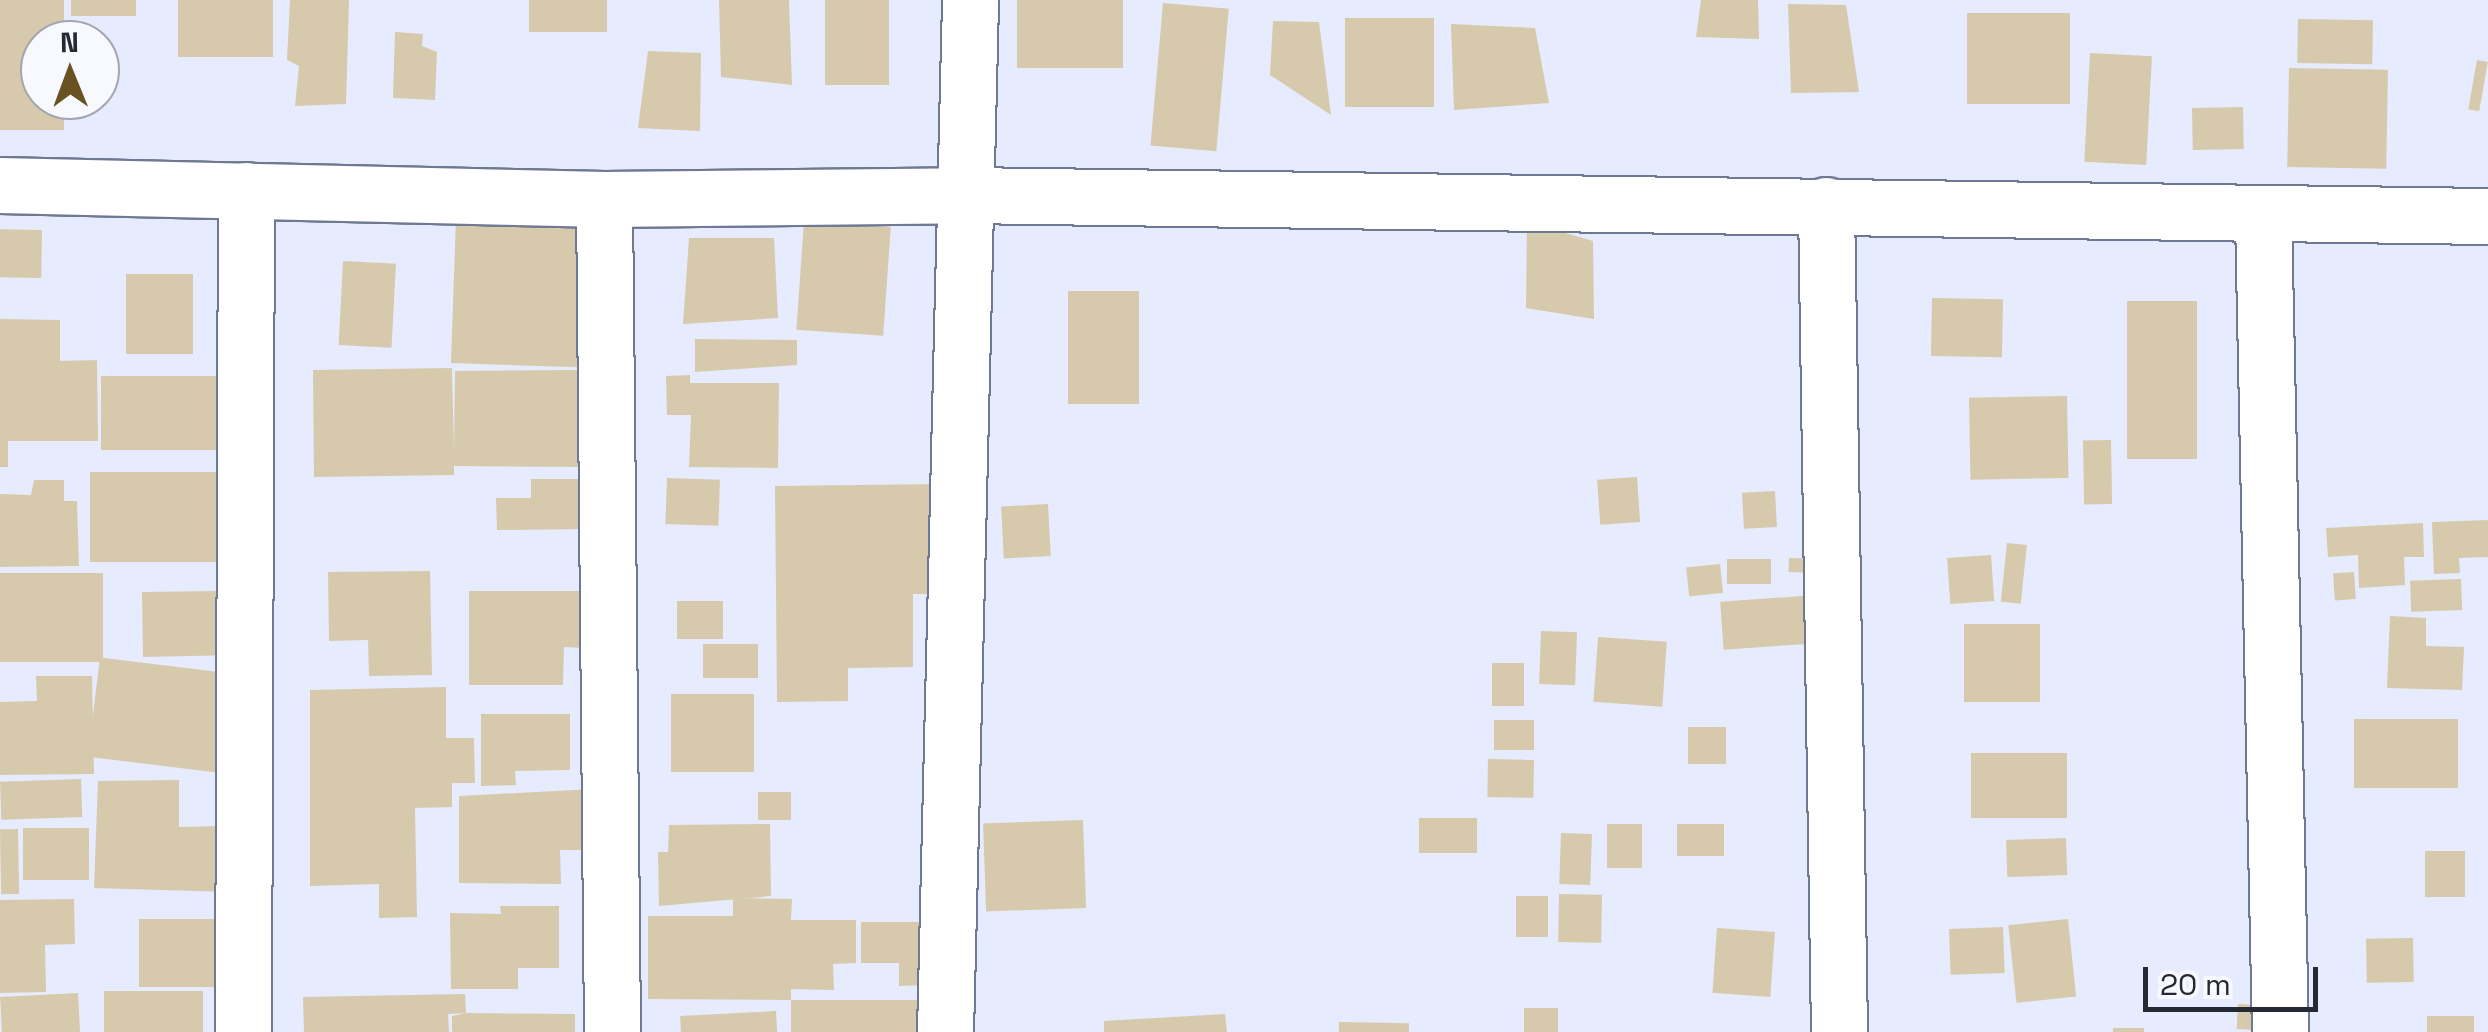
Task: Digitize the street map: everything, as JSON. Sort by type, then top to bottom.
[{"type":"street","points":[[946,1032],[970,0]]},
{"type":"street","points":[[0,185],[604,199],[964,195],[1826,205],[2263,216],[2488,216]]},
{"type":"street","points":[[242,1032],[246,190]]},
{"type":"street","points":[[604,199],[612,1032]]},
{"type":"street","points":[[1826,205],[1839,1032]]},
{"type":"street","points":[[2263,216],[2280,1032]]},
{"type":"building","points":[[0,0],[64,0],[64,20],[20,20],[20,120],[64,120],[64,130],[0,130]]},
{"type":"building","points":[[71,0],[136,0],[136,16],[71,16]]},
{"type":"building","points":[[178,0],[273,0],[273,57],[178,57]]},
{"type":"building","points":[[290,0],[349,0],[346,104],[295,106],[299,66],[287,60]]},
{"type":"building","points":[[529,0],[607,0],[607,32],[529,32]]},
{"type":"building","points":[[719,0],[789,0],[792,85],[721,77]]},
{"type":"building","points":[[825,0],[889,0],[889,85],[825,85]]},
{"type":"building","points":[[1017,0],[1123,0],[1123,68],[1017,68]]},
{"type":"building","points":[[1701,0],[1758,0],[1759,39],[1696,37]]},
{"type":"building","points":[[1163,3],[1229,9],[1216,151],[1151,145]]},
{"type":"building","points":[[1788,4],[1846,5],[1859,92],[1791,93]]},
{"type":"building","points":[[1967,13],[2070,13],[2070,104],[1967,104]]},
{"type":"building","points":[[1345,18],[1434,18],[1434,107],[1345,107]]},
{"type":"building","points":[[2298,19],[2373,20],[2372,64],[2297,63]]},
{"type":"building","points":[[1273,21],[1319,22],[1331,115],[1270,75]]},
{"type":"building","points":[[1451,24],[1535,28],[1549,103],[1454,110]]},
{"type":"building","points":[[395,32],[423,34],[422,46],[437,52],[435,100],[393,98]]},
{"type":"building","points":[[648,51],[701,53],[700,131],[638,128]]},
{"type":"building","points":[[2090,53],[2152,56],[2146,165],[2084,162]]},
{"type":"building","points":[[2477,60],[2488,62],[2479,111],[2468,109]]},
{"type":"building","points":[[2289,68],[2388,70],[2386,169],[2287,167]]},
{"type":"building","points":[[2243,107],[2244,149],[2193,150],[2192,108]]},
{"type":"building","points":[[456,219],[583,223],[578,367],[451,363]]},
{"type":"building","points":[[804,221],[891,227],[883,336],[796,330]]},
{"type":"building","points":[[1527,222],[1593,241],[1594,319],[1526,308]]},
{"type":"building","points":[[0,229],[42,230],[41,278],[0,277]]},
{"type":"building","points":[[689,238],[774,238],[778,318],[683,324]]},
{"type":"building","points":[[343,261],[396,264],[392,348],[339,345]]},
{"type":"building","points":[[126,274],[193,274],[193,354],[126,354]]},
{"type":"building","points":[[1068,291],[1139,291],[1139,404],[1068,404]]},
{"type":"building","points":[[1932,298],[2003,299],[2002,357],[1931,356]]},
{"type":"building","points":[[2127,301],[2197,301],[2197,459],[2127,459]]},
{"type":"building","points":[[0,319],[60,320],[60,361],[97,360],[98,441],[8,441],[8,467],[0,467]]},
{"type":"building","points":[[695,339],[797,340],[797,365],[695,372]]},
{"type":"building","points":[[452,368],[454,450],[455,371],[579,370],[579,467],[454,466],[454,475],[314,477],[313,370]]},
{"type":"building","points":[[690,375],[690,383],[779,383],[778,468],[689,467],[691,415],[667,415],[666,376]]},
{"type":"building","points":[[101,376],[229,376],[229,450],[101,450]]},
{"type":"building","points":[[2067,396],[2068,478],[1970,480],[1969,398]]},
{"type":"building","points":[[2083,440],[2111,440],[2112,504],[2084,504]]},
{"type":"building","points":[[90,472],[228,472],[228,562],[90,562]]},
{"type":"building","points":[[1637,477],[1640,522],[1600,525],[1597,480]]},
{"type":"building","points":[[667,478],[720,480],[718,526],[665,524]]},
{"type":"building","points":[[531,479],[585,479],[585,529],[497,530],[496,498],[531,498]]},
{"type":"building","points":[[34,480],[64,480],[64,501],[77,501],[79,566],[0,567],[0,494],[31,495]]},
{"type":"building","points":[[944,484],[934,594],[913,594],[913,667],[848,668],[848,701],[777,702],[775,486]]},
{"type":"building","points":[[1775,491],[1777,527],[1744,529],[1742,493]]},
{"type":"building","points":[[1048,504],[1051,556],[1004,558],[1001,506]]},
{"type":"building","points":[[2488,520],[2488,557],[2459,558],[2460,573],[2434,574],[2432,522]]},
{"type":"building","points":[[2423,523],[2424,557],[2404,557],[2405,585],[2359,588],[2358,555],[2328,557],[2326,528]]},
{"type":"building","points":[[2007,543],[2027,545],[2021,604],[2001,602]]},
{"type":"building","points":[[1991,555],[1994,601],[1950,604],[1947,558]]},
{"type":"building","points":[[1789,558],[1820,559],[1819,573],[1789,572]]},
{"type":"building","points":[[1727,559],[1771,559],[1771,584],[1727,584]]},
{"type":"building","points":[[1720,564],[1723,593],[1689,596],[1686,568]]},
{"type":"building","points":[[430,571],[432,675],[369,676],[368,640],[329,641],[328,572]]},
{"type":"building","points":[[2354,572],[2356,599],[2335,600],[2333,573]]},
{"type":"building","points":[[0,573],[103,573],[103,662],[0,662]]},
{"type":"building","points":[[2461,579],[2462,610],[2411,612],[2410,581]]},
{"type":"building","points":[[220,591],[237,655],[143,657],[142,592]]},
{"type":"building","points":[[469,591],[584,591],[584,648],[564,647],[563,685],[469,685]]},
{"type":"building","points":[[1803,596],[1806,644],[1724,650],[1720,602]]},
{"type":"building","points":[[677,601],[723,601],[723,639],[677,639]]},
{"type":"building","points":[[2390,616],[2426,618],[2426,646],[2464,647],[2462,690],[2387,688]]},
{"type":"building","points":[[1964,624],[2040,624],[2040,702],[1964,702]]},
{"type":"building","points":[[1541,631],[1577,632],[1575,685],[1539,684]]},
{"type":"building","points":[[1598,637],[1667,642],[1662,707],[1593,702]]},
{"type":"building","points":[[703,644],[758,644],[758,678],[703,678]]},
{"type":"building","points":[[100,657],[235,674],[223,773],[88,757]]},
{"type":"building","points":[[1492,663],[1524,663],[1524,706],[1492,706]]},
{"type":"building","points":[[36,676],[92,676],[94,774],[0,775],[0,702],[37,701]]},
{"type":"building","points":[[446,687],[446,738],[474,738],[475,783],[452,783],[452,807],[415,808],[417,917],[379,918],[379,884],[310,886],[310,690]]},
{"type":"building","points":[[671,694],[754,694],[754,772],[671,772]]},
{"type":"building","points":[[481,714],[570,714],[570,770],[515,771],[516,785],[481,786]]},
{"type":"building","points":[[2354,719],[2458,719],[2458,788],[2354,788]]},
{"type":"building","points":[[1494,720],[1534,720],[1534,750],[1494,750]]},
{"type":"building","points":[[1688,727],[1726,727],[1726,764],[1688,764]]},
{"type":"building","points":[[1971,753],[2067,753],[2067,818],[1971,818]]},
{"type":"building","points":[[1488,759],[1534,760],[1533,798],[1487,797]]},
{"type":"building","points":[[81,779],[82,817],[1,820],[0,782]]},
{"type":"building","points":[[179,780],[179,827],[220,826],[231,892],[94,888],[98,781]]},
{"type":"building","points":[[594,789],[594,809],[581,808],[581,850],[560,850],[561,884],[459,883],[459,796]]},
{"type":"building","points":[[758,792],[791,792],[791,820],[758,820]]},
{"type":"building","points":[[1419,818],[1477,818],[1477,853],[1419,853]]},
{"type":"building","points":[[1083,820],[1086,908],[986,911],[983,823]]},
{"type":"building","points":[[770,824],[771,896],[659,906],[658,852],[668,852],[669,825]]},
{"type":"building","points":[[1607,824],[1642,824],[1642,868],[1607,868]]},
{"type":"building","points":[[1677,824],[1724,824],[1724,856],[1677,856]]},
{"type":"building","points":[[23,828],[89,828],[89,880],[23,880]]},
{"type":"building","points":[[0,829],[18,829],[19,894],[1,894]]},
{"type":"building","points":[[1561,833],[1592,834],[1590,885],[1559,884]]},
{"type":"building","points":[[2066,838],[2067,875],[2007,877],[2006,840]]},
{"type":"building","points":[[2425,851],[2465,851],[2465,897],[2425,897]]},
{"type":"building","points":[[1559,894],[1602,895],[1601,943],[1558,942]]},
{"type":"building","points":[[1516,896],[1548,896],[1548,937],[1516,937]]},
{"type":"building","points":[[733,898],[792,899],[791,920],[856,920],[856,963],[833,964],[834,990],[791,989],[791,1000],[648,999],[648,916],[733,916]]},
{"type":"building","points":[[74,899],[75,944],[45,945],[46,992],[0,993],[0,900]]},
{"type":"building","points":[[500,906],[559,906],[559,968],[518,968],[518,989],[451,989],[450,913],[501,914]]},
{"type":"building","points":[[139,919],[230,919],[230,987],[139,987]]},
{"type":"building","points":[[2068,919],[2076,997],[2016,1003],[2008,925]]},
{"type":"building","points":[[861,922],[929,922],[929,985],[899,986],[899,963],[861,963]]},
{"type":"building","points":[[2003,927],[2005,973],[1951,975],[1949,929]]},
{"type":"building","points":[[1717,928],[1775,932],[1770,997],[1712,993]]},
{"type":"building","points":[[2413,938],[2414,982],[2367,983],[2366,939]]},
{"type":"building","points":[[104,991],[203,991],[203,1032],[104,1032]]},
{"type":"building","points":[[78,993],[80,1032],[2,1032],[0,997]]},
{"type":"building","points":[[465,994],[466,1013],[448,1014],[449,1032],[304,1032],[303,997]]},
{"type":"building","points":[[791,1000],[932,1000],[932,1032],[791,1032]]},
{"type":"building","points":[[2238,1004],[2256,1005],[2255,1030],[2237,1029]]},
{"type":"building","points":[[1524,1008],[1558,1008],[1558,1032],[1524,1032]]},
{"type":"building","points":[[776,1011],[777,1032],[681,1032],[680,1016]]},
{"type":"building","points":[[575,1014],[575,1032],[452,1032],[452,1016]]},
{"type":"building","points":[[1225,1014],[1227,1032],[1104,1032],[1104,1021]]},
{"type":"building","points":[[2427,1016],[2474,1016],[2474,1032],[2427,1032]]},
{"type":"building","points":[[1339,1022],[1409,1023],[1409,1032],[1339,1032]]},
{"type":"building","points":[[2113,1028],[2144,1028],[2144,1032],[2113,1032]]}]
